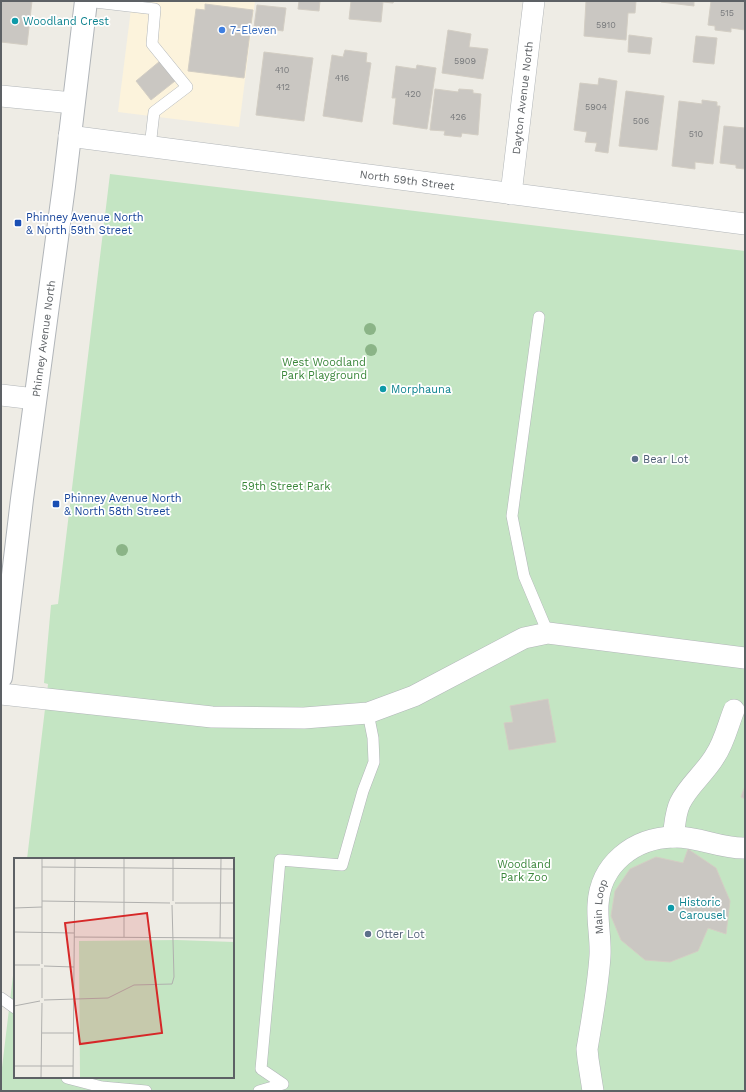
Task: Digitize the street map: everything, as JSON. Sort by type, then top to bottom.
[{"type":"street","name":"Phinney Avenue North","points":[[2,670],[35,399],[64,186],[86,1]]},
{"type":"street","name":"Dayton Avenue North","points":[[511,194],[534,1]]},
{"type":"street","points":[[1,96],[73,103]]},
{"type":"street","name":"North 59th Street","points":[[69,136],[745,224]]},
{"type":"street","points":[[1,395],[35,399]]},
{"type":"street","points":[[1,694],[212,717],[304,718],[368,713],[414,696],[524,638],[548,633],[745,658]]},
{"type":"street","points":[[673,837],[675,818],[680,803],[690,787],[706,769],[716,754],[734,710]]},
{"type":"street","name":"Main Loop","points":[[593,1091],[587,1049],[600,956],[598,904],[604,879],[614,863],[627,851],[648,841],[673,837],[690,838],[726,846],[745,848]]},
{"type":"lane","points":[[86,1],[155,10],[152,44],[187,87],[154,112],[150,146]]},
{"type":"lane","points":[[539,316],[512,516],[524,576],[548,633]]},
{"type":"lane","points":[[259,1091],[282,1084],[261,1070],[280,860],[342,865],[363,791],[374,762],[373,738],[368,713]]},
{"type":"lane","points":[[1,998],[14,1007]]},
{"type":"lane","points":[[67,1078],[102,1087],[146,1091]]},
{"type":"shaded area","points":[[132,1],[255,1],[239,127],[118,112]]},
{"type":"green space","name":"Woodland Park Zoo","points":[[110,174],[745,251],[745,1091],[1,1091],[1,1076],[14,967],[14,1078],[234,1078],[234,858],[27,858],[48,684],[44,683],[51,605],[58,604]]},
{"type":"building","name":"Woodland Crest","points":[[1,1],[32,1],[27,45],[1,42]]},
{"type":"building","points":[[299,1],[320,1],[319,11],[298,9]]},
{"type":"building","points":[[351,1],[394,1],[393,3],[383,2],[381,22],[349,19]]},
{"type":"building","points":[[586,1],[636,1],[635,13],[628,13],[626,40],[584,36]]},
{"type":"building","points":[[694,1],[694,6],[661,2]]},
{"type":"building","points":[[711,1],[745,1],[745,30],[731,28],[731,32],[715,30],[715,26],[708,25]]},
{"type":"building","name":"7-Eleven","points":[[205,4],[253,10],[244,78],[188,71],[196,9],[205,10]]},
{"type":"building","points":[[257,5],[286,8],[283,31],[254,27]]},
{"type":"building","points":[[448,30],[471,34],[469,47],[488,49],[483,79],[442,73]]},
{"type":"building","points":[[629,35],[652,38],[650,54],[628,52]]},
{"type":"building","points":[[696,36],[717,38],[714,64],[693,62]]},
{"type":"building","points":[[345,50],[367,53],[366,62],[371,63],[362,122],[323,116],[332,55],[343,57]]},
{"type":"building","points":[[264,52],[313,58],[304,121],[256,115]]},
{"type":"building","points":[[160,61],[175,81],[151,100],[136,81]]},
{"type":"building","points":[[417,65],[436,68],[427,129],[393,124],[396,98],[392,98],[396,66],[416,69]]},
{"type":"building","points":[[599,78],[617,81],[608,153],[595,151],[597,143],[585,142],[587,132],[574,130],[580,83],[598,85]]},
{"type":"building","points":[[435,89],[458,92],[459,89],[473,90],[473,93],[481,94],[478,135],[462,133],[461,137],[444,135],[445,131],[430,130]]},
{"type":"building","points":[[626,91],[664,96],[657,150],[619,146]]},
{"type":"building","points":[[702,100],[717,102],[717,106],[720,106],[713,164],[695,162],[695,169],[672,166],[679,101],[702,104]]},
{"type":"building","points":[[724,126],[745,128],[745,169],[736,168],[736,165],[720,163]]},
{"type":"building","points":[[548,699],[556,742],[509,750],[504,723],[513,722],[510,706]]},
{"type":"building","points":[[745,786],[745,799],[741,797]]},
{"type":"building","name":"Historic Carousel","points":[[688,849],[716,868],[730,901],[726,934],[708,928],[698,951],[670,962],[645,960],[621,940],[611,916],[615,891],[630,869],[656,857],[683,863]]},
{"type":"place","name":"Woodland Crest","points":[[15,21]]},
{"type":"place","name":"7-Eleven","points":[[222,30]]},
{"type":"place","name":"Phinney Avenue North & North 59th Street","points":[[18,223]]},
{"type":"place","name":"Morphauna","points":[[383,389]]},
{"type":"place","name":"Bear Lot","points":[[635,459]]},
{"type":"place","name":"Phinney Avenue North & North 58th Street","points":[[56,504]]},
{"type":"place","name":"Historic Carousel","points":[[671,908]]},
{"type":"place","name":"Otter Lot","points":[[368,934]]},
{"type":"park label","name":"West Woodland Park Playground","points":[[324,368]]},
{"type":"park label","name":"59th Street Park","points":[[286,486]]}]
